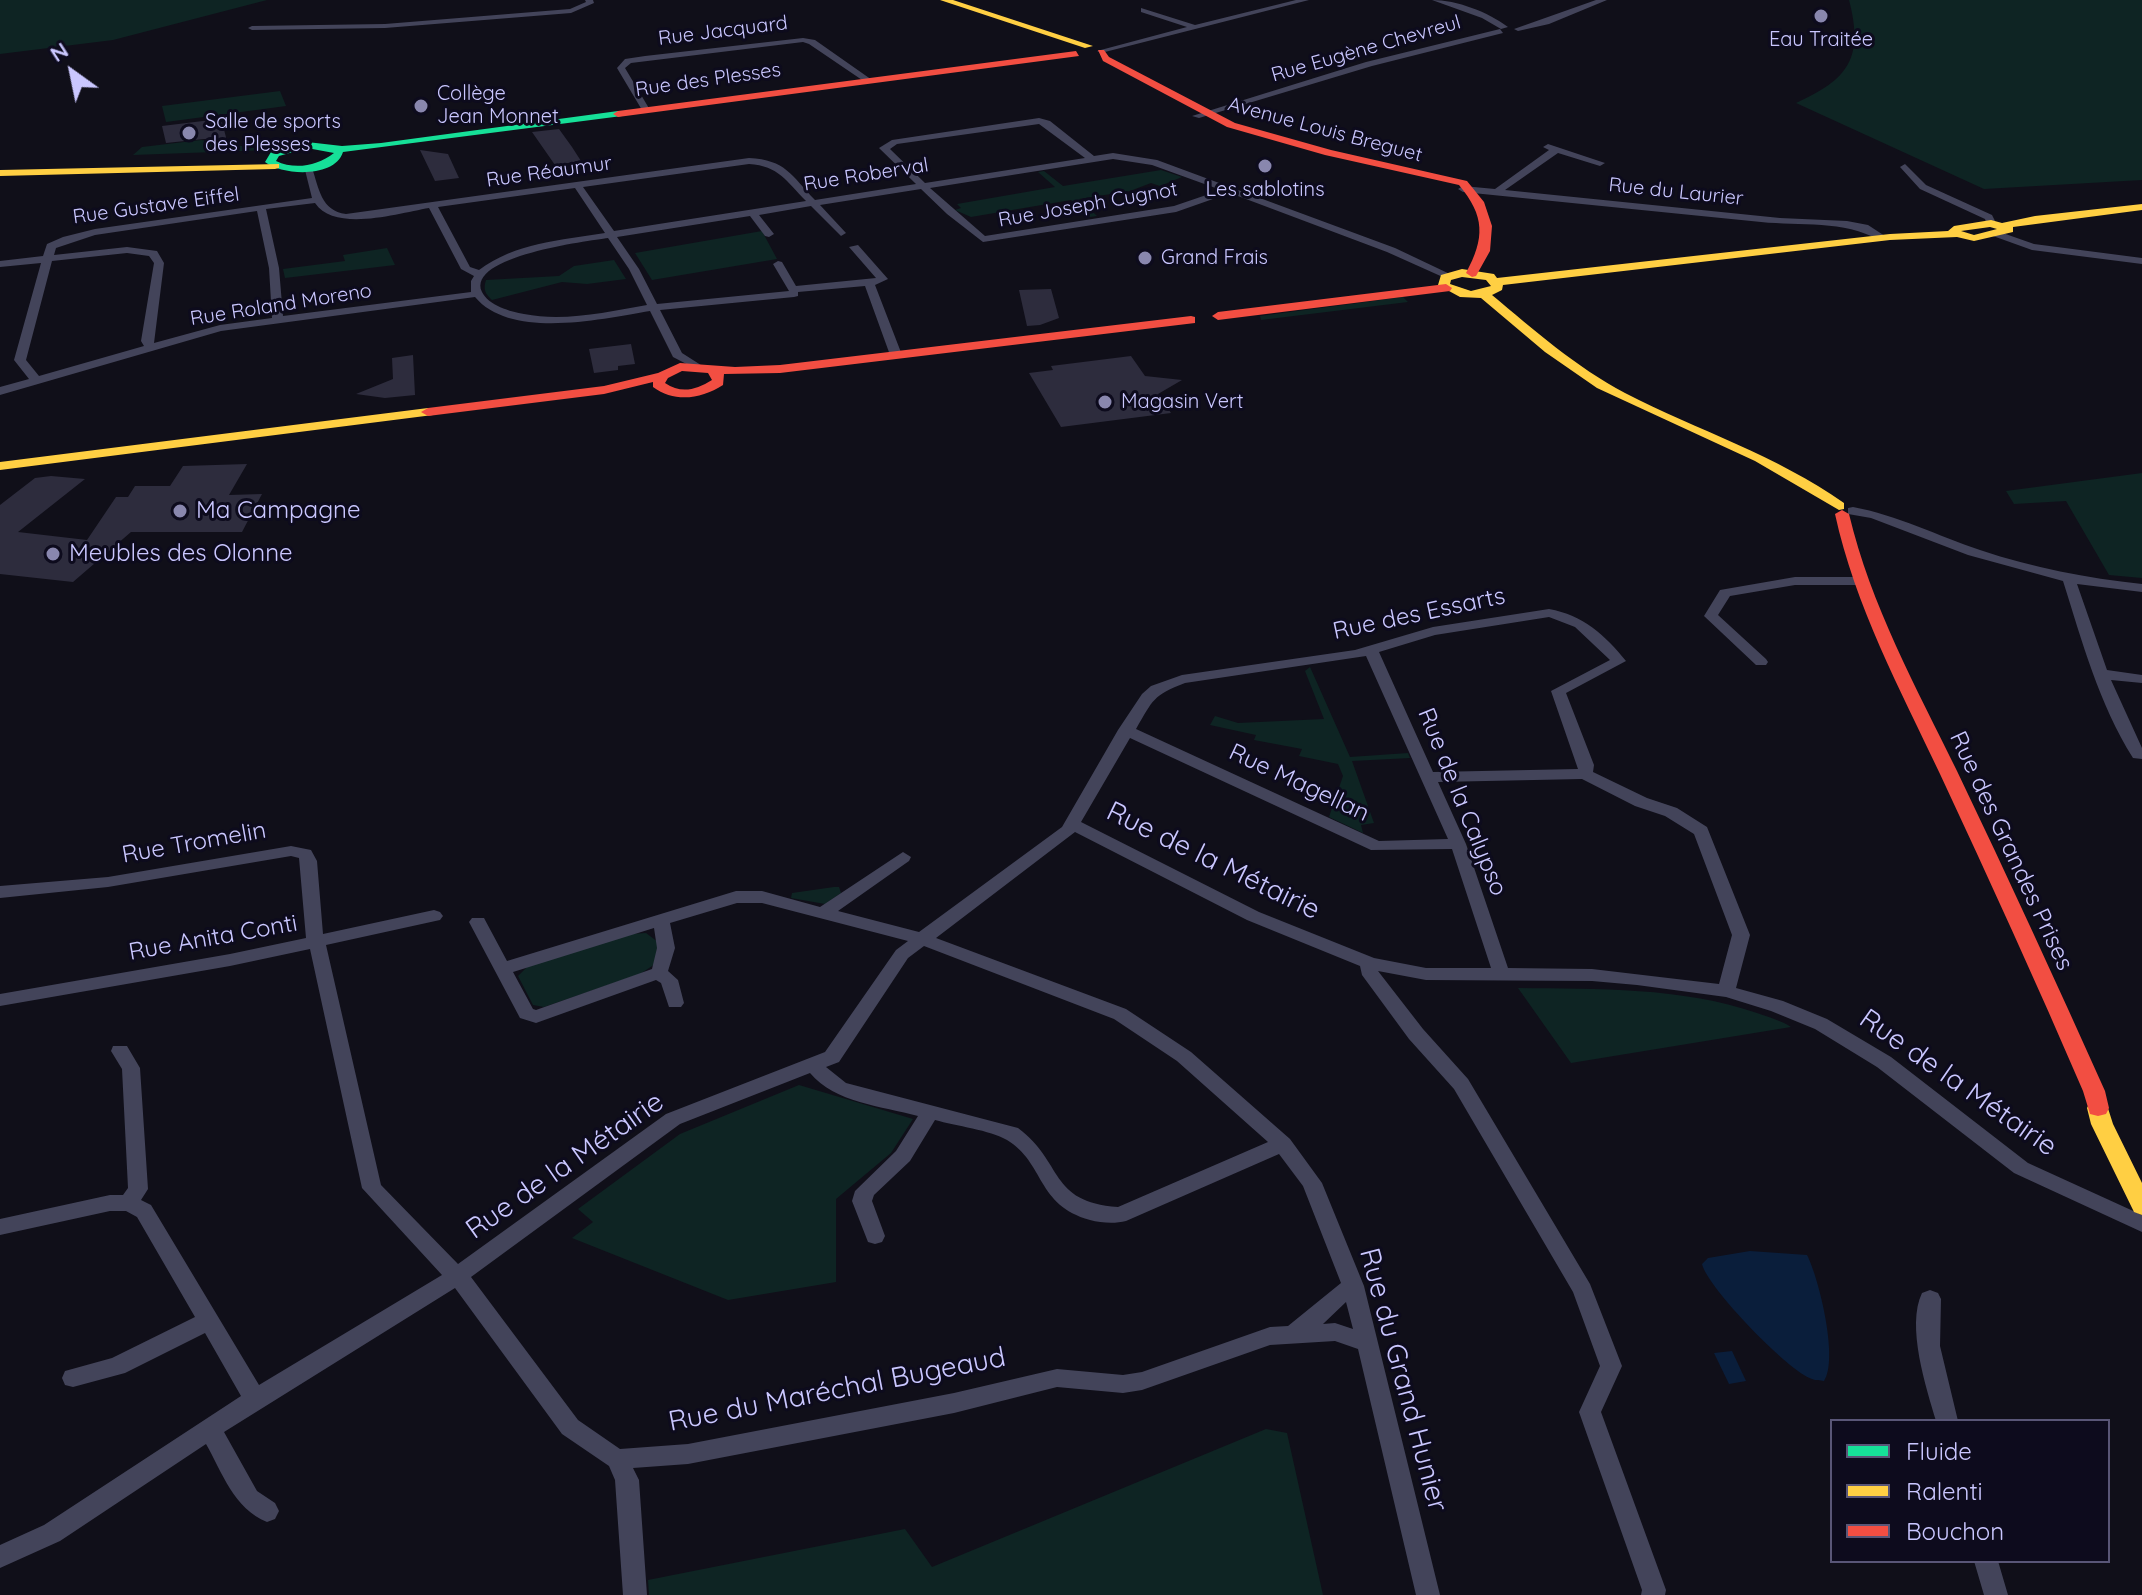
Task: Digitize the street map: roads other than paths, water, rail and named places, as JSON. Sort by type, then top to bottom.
[{"type":"street","points":[[252,28],[434,23],[576,10],[588,5],[589,0]]},
{"type":"street","name":"Avenue Louis Breguet","points":[[930,0],[1085,50]]},
{"type":"street","name":"Avenue Louis Breguet","points":[[944,0],[1085,50],[1198,117],[1280,146],[1469,191]]},
{"type":"street","points":[[1276,0],[1288,4]]},
{"type":"street","points":[[1085,50],[1305,0]]},
{"type":"street","points":[[1436,0],[1485,16],[1502,29]]},
{"type":"street","name":"Rue Eugène Chevreul","points":[[1198,117],[1369,64],[1502,29],[1511,33],[1540,25],[1603,0]]},
{"type":"street","points":[[1144,10],[1194,27]]},
{"type":"street","name":"Rue Jacquard","points":[[646,110],[621,68],[628,61],[803,40],[812,42],[868,80]]},
{"type":"street","name":"Rue des Plesses","points":[[274,161],[300,146],[336,152],[1085,50]]},
{"type":"street","name":"Rue Joseph Cugnot","points":[[1091,158],[1047,123],[1039,121],[886,145],[884,148],[976,236],[988,240],[1176,209],[1230,190]]},
{"type":"street","points":[[1542,145],[1600,163]]},
{"type":"street","points":[[1499,190],[1556,150]]},
{"type":"street","points":[[0,173],[224,166],[274,161],[307,168],[336,152]]},
{"type":"street","name":"Rue Roberval","points":[[481,275],[494,264],[523,251],[611,233],[1113,156],[1143,158],[1391,250],[1447,282]]},
{"type":"street","name":"Rue Réaumur","points":[[318,200],[324,212],[340,217],[757,161],[779,167],[841,233]]},
{"type":"street","points":[[1905,167],[1923,187],[1989,217],[2032,247],[2142,261]]},
{"type":"street","points":[[307,168],[318,200]]},
{"type":"street","points":[[578,186],[611,233],[654,308],[668,373],[692,393],[709,374]]},
{"type":"street","name":"Rue du Laurier","points":[[1469,191],[1499,190],[1780,221],[1847,224],[1864,227],[1883,238]]},
{"type":"street","points":[[0,466],[604,390],[668,373],[709,374],[780,369],[1191,320],[1194,314],[1202,312],[1218,316],[1447,282],[1472,273],[1484,256],[1485,212],[1469,191]]},
{"type":"street","name":"Rue Gustave Eiffel","points":[[47,259],[53,243],[69,236],[318,200]]},
{"type":"street","points":[[433,206],[466,269],[481,275],[477,294],[487,304],[504,312],[546,319],[589,317],[794,294]]},
{"type":"street","points":[[1447,282],[1466,295],[1491,288],[1883,238],[1954,234],[1954,229],[2004,226],[2142,207]]},
{"type":"street","points":[[261,208],[274,268],[278,321]]},
{"type":"street","points":[[751,211],[769,234]]},
{"type":"street","points":[[778,264],[793,289],[869,283],[883,279],[854,247]]},
{"type":"street","points":[[0,264],[127,250],[145,251],[157,256],[159,263],[147,341],[151,348]]},
{"type":"street","points":[[37,381],[20,360],[47,259]]},
{"type":"street","points":[[1472,273],[1491,288],[1543,347],[1595,383],[1791,472],[1845,510],[1874,515],[1994,561],[2069,580],[2142,588]]},
{"type":"street","points":[[869,283],[896,355]]},
{"type":"street","name":"Rue Roland Moreno","points":[[0,391],[220,328],[477,294]]},
{"type":"street","name":"Rue des Grandes Prises","points":[[1845,510],[1849,552],[1861,581],[1909,690],[2029,941],[2094,1091],[2114,1154],[2135,1187],[2142,1206]]},
{"type":"street","points":[[2069,580],[2100,674],[2118,719],[2138,755]]},
{"type":"street","points":[[1761,662],[1711,616],[1725,593],[1795,581],[1861,581]]},
{"type":"street","name":"Rue des Essarts","points":[[1072,824],[1126,730],[1156,689],[1182,679],[1370,649],[1433,631],[1549,613],[1580,621],[1619,661],[1558,691],[1586,765],[1585,774]]},
{"type":"street","name":"Rue de la Calypso","points":[[1370,649],[1431,777],[1458,844],[1502,976]]},
{"type":"street","points":[[2100,674],[2142,679]]},
{"type":"street","name":"Rue Magellan","points":[[1126,730],[1377,846],[1458,844]]},
{"type":"street","points":[[1431,777],[1585,774],[1641,802],[1671,812],[1701,831],[1741,935],[1726,991]]},
{"type":"street","name":"Rue de la Métairie","points":[[0,1557],[52,1533],[255,1399],[457,1276],[673,1119],[814,1065],[839,1051],[902,954],[1072,824],[1253,916],[1369,963],[1426,974],[1592,975],[1726,991],[1821,1024],[1884,1062],[2021,1168],[2142,1224]]},
{"type":"street","name":"Rue Tromelin","points":[[0,892],[108,882],[291,851],[305,854],[309,861],[317,944]]},
{"type":"street","points":[[823,913],[903,857]]},
{"type":"street","name":"Rue du Grand Hunier","points":[[502,969],[749,896],[922,939],[1120,1014],[1142,1026],[1248,1111],[1283,1144],[1312,1183],[1353,1286],[1428,1595]]},
{"type":"street","name":"Rue Anita Conti","points":[[0,1000],[317,944],[434,916]]},
{"type":"street","points":[[478,922],[526,1013],[536,1017],[658,973],[663,967],[666,933],[660,921]]},
{"type":"street","points":[[317,944],[372,1188],[457,1276],[570,1427],[617,1459],[627,1480],[635,1595]]},
{"type":"street","points":[[1369,963],[1368,971],[1416,1034],[1461,1084],[1583,1290],[1611,1366],[1609,1376],[1592,1401],[1590,1412],[1654,1590],[1653,1595]]},
{"type":"street","points":[[658,973],[669,980],[675,1003]]},
{"type":"street","points":[[120,1051],[131,1068],[138,1189],[129,1203]]},
{"type":"street","points":[[814,1065],[826,1079],[840,1088],[1011,1133],[1022,1139],[1057,1194],[1067,1202],[1105,1215],[1119,1215],[1283,1144]]},
{"type":"street","points":[[875,1236],[862,1201],[865,1191],[903,1156],[930,1113]]},
{"type":"street","points":[[0,1227],[110,1203],[129,1203],[144,1211],[255,1399]]},
{"type":"street","name":"Rue du Maréchal Bugeaud","points":[[1294,1332],[1311,1324],[1341,1293],[1353,1286]]},
{"type":"street","points":[[1930,1299],[1926,1326],[1928,1352],[1946,1419]]},
{"type":"street","points":[[73,1378],[117,1366],[208,1321]]},
{"type":"street","name":"Rue du Maréchal Bugeaud","points":[[617,1459],[688,1454],[954,1403],[1057,1378],[1123,1384],[1142,1381],[1169,1374],[1257,1338],[1294,1332],[1335,1332],[1365,1343]]},
{"type":"street","points":[[210,1429],[249,1498],[267,1511]]},
{"type":"street","points":[[1987,1563],[1996,1595]]},
{"type":"water","points":[[1750,1251],[1807,1255],[1826,1319],[1829,1356],[1824,1381],[1801,1373],[1768,1346],[1718,1291],[1702,1264],[1708,1258]]},
{"type":"water","points":[[1732,1351],[1746,1381],[1729,1384],[1714,1353]]},
{"type":"place","name":"Eau Traitée","points":[[1821,16]]},
{"type":"place","name":"Collège Jean Monnet","points":[[421,106]]},
{"type":"place","name":"Salle de sports des Plesses","points":[[189,133]]},
{"type":"place","name":"Les sablotins","points":[[1265,166]]},
{"type":"place","name":"Grand Frais","points":[[1145,258]]},
{"type":"place","name":"Magasin Vert","points":[[1105,402]]},
{"type":"place","name":"Ma Campagne","points":[[180,511]]},
{"type":"place","name":"Meubles des Olonne","points":[[53,554]]}]
